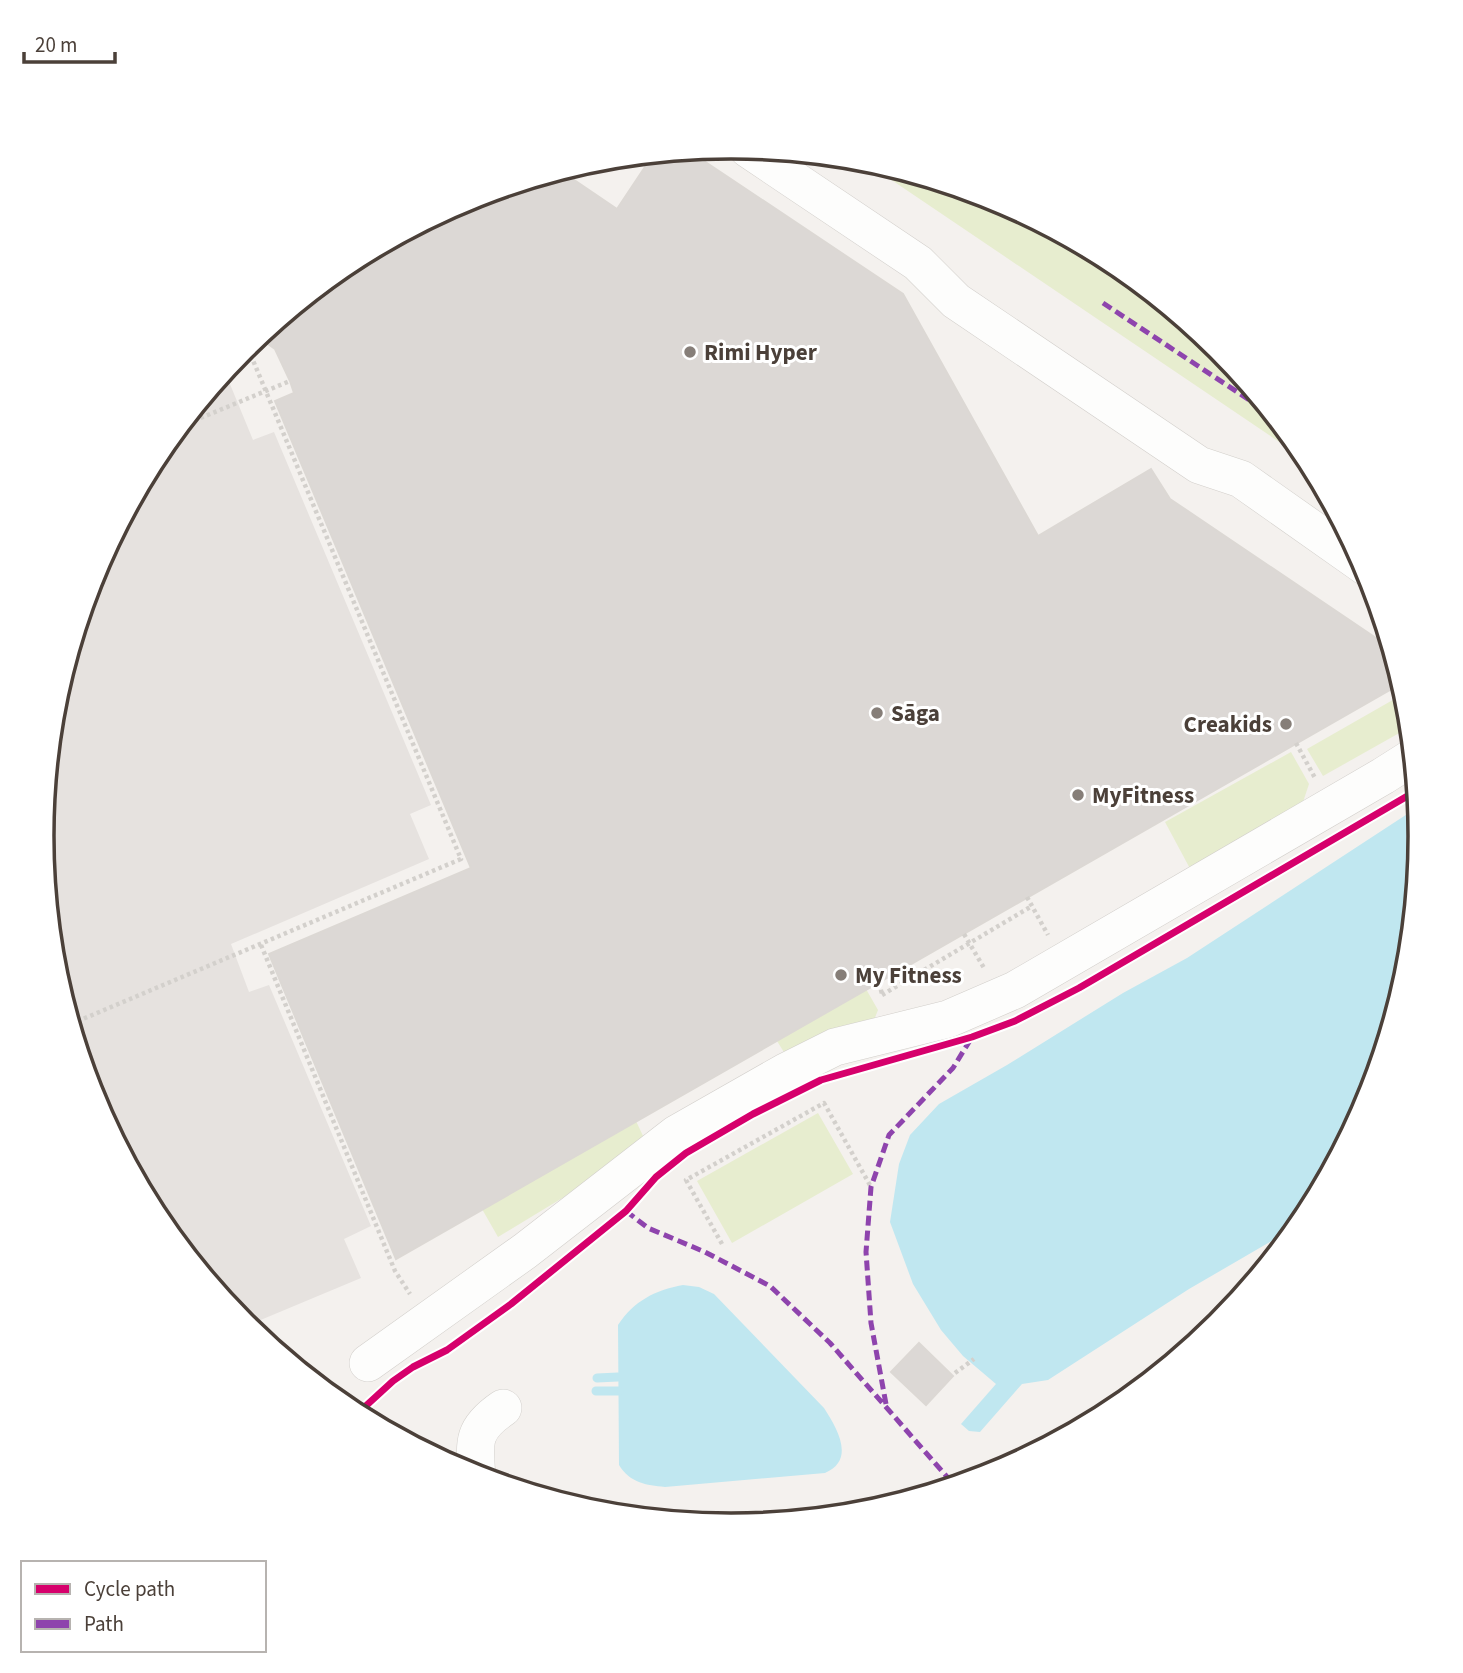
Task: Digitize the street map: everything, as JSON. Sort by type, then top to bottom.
[{"type":"lane","points":[[765,161],[918,263],[956,301],[1199,465],[1241,479],[1346,553]]},
{"type":"lane","points":[[368,1363],[524,1251],[676,1134],[835,1047],[948,1019],[1014,990],[1404,763]]},
{"type":"lane","points":[[476,1464],[477,1434],[489,1418],[503,1408]]},
{"type":"path","points":[[80,1020],[461,859],[458,844],[252,359]]},
{"type":"path","points":[[199,418],[290,381]]},
{"type":"path","points":[[1296,743],[1317,780]]},
{"type":"path","points":[[882,995],[1032,906]]},
{"type":"path","points":[[261,945],[395,1271],[428,1321]]},
{"type":"path","points":[[722,1244],[686,1180],[824,1103],[871,1187]]},
{"type":"path","points":[[955,1373],[974,1359]]},
{"type":"green space","points":[[888,178],[949,195],[991,211],[1031,229],[1108,273],[1178,327],[1210,358],[1241,390],[1284,445]]},
{"type":"green space","points":[[1395,699],[1401,732],[1323,776],[1307,749]]},
{"type":"green space","points":[[1291,752],[1309,784],[1299,814],[1194,876],[1165,822]]},
{"type":"green space","points":[[866,989],[878,1010],[874,1020],[787,1057],[777,1041]]},
{"type":"green space","points":[[818,1113],[853,1174],[732,1243],[697,1181]]},
{"type":"green space","points":[[636,1121],[644,1138],[564,1197],[498,1237],[482,1209]]},
{"type":"shaded area","points":[[229,382],[253,440],[274,432],[431,805],[410,814],[429,859],[231,944],[249,992],[269,985],[371,1226],[344,1239],[361,1278],[259,1321],[222,1283],[168,1213],[124,1136],[90,1054],[77,1012],[60,925],[54,836],[60,748],[77,661],[90,619],[124,537],[145,498],[194,424]]},
{"type":"water","points":[[1408,814],[1403,925],[1386,1012],[1373,1054],[1339,1136],[1295,1213],[1277,1238],[1189,1289],[1048,1380],[1022,1384],[980,1432],[969,1431],[961,1424],[996,1384],[963,1356],[941,1330],[913,1284],[890,1222],[899,1164],[910,1135],[939,1104],[1123,993],[1187,958]]},
{"type":"water","points":[[683,1285],[699,1287],[714,1294],[824,1408],[841,1443],[840,1460],[834,1467],[825,1473],[665,1487],[639,1482],[623,1471],[619,1465],[618,1325],[631,1309],[646,1298]]},
{"type":"building","name":"Sāga","points":[[703,160],[903,294],[1038,536],[1151,469],[1170,499],[1380,641],[1392,688],[396,1259],[269,954],[471,868],[275,401],[294,393],[275,349],[268,344],[319,299],[355,273],[432,229],[472,211],[514,195],[572,178],[617,209],[647,165]]},
{"type":"building","points":[[919,1343],[953,1376],[926,1405],[891,1372]]},
{"type":"waterway","points":[[597,1378],[618,1377]]},
{"type":"waterway","points":[[596,1391],[619,1391]]},
{"type":"marked path","points":[[1103,303],[1249,400]]},
{"type":"marked path","points":[[886,1404],[871,1323],[866,1252],[871,1187],[889,1135],[953,1068],[972,1037]]},
{"type":"marked path","points":[[626,1211],[648,1228],[705,1252],[770,1286],[830,1343],[948,1478]]},
{"type":"cycle path","points":[[365,1406],[393,1381],[413,1367],[447,1350],[511,1304],[626,1211],[656,1177],[686,1153],[753,1114],[821,1080],[972,1037],[1015,1021],[1079,988],[1407,796]]},
{"type":"place","name":"Rimi Hyper","points":[[690,352]]},
{"type":"place","name":"Sāga","points":[[877,713]]},
{"type":"place","name":"Creakids","points":[[1286,724]]},
{"type":"place","name":"MyFitness","points":[[1078,795]]},
{"type":"place","name":"My Fitness","points":[[841,975]]}]
